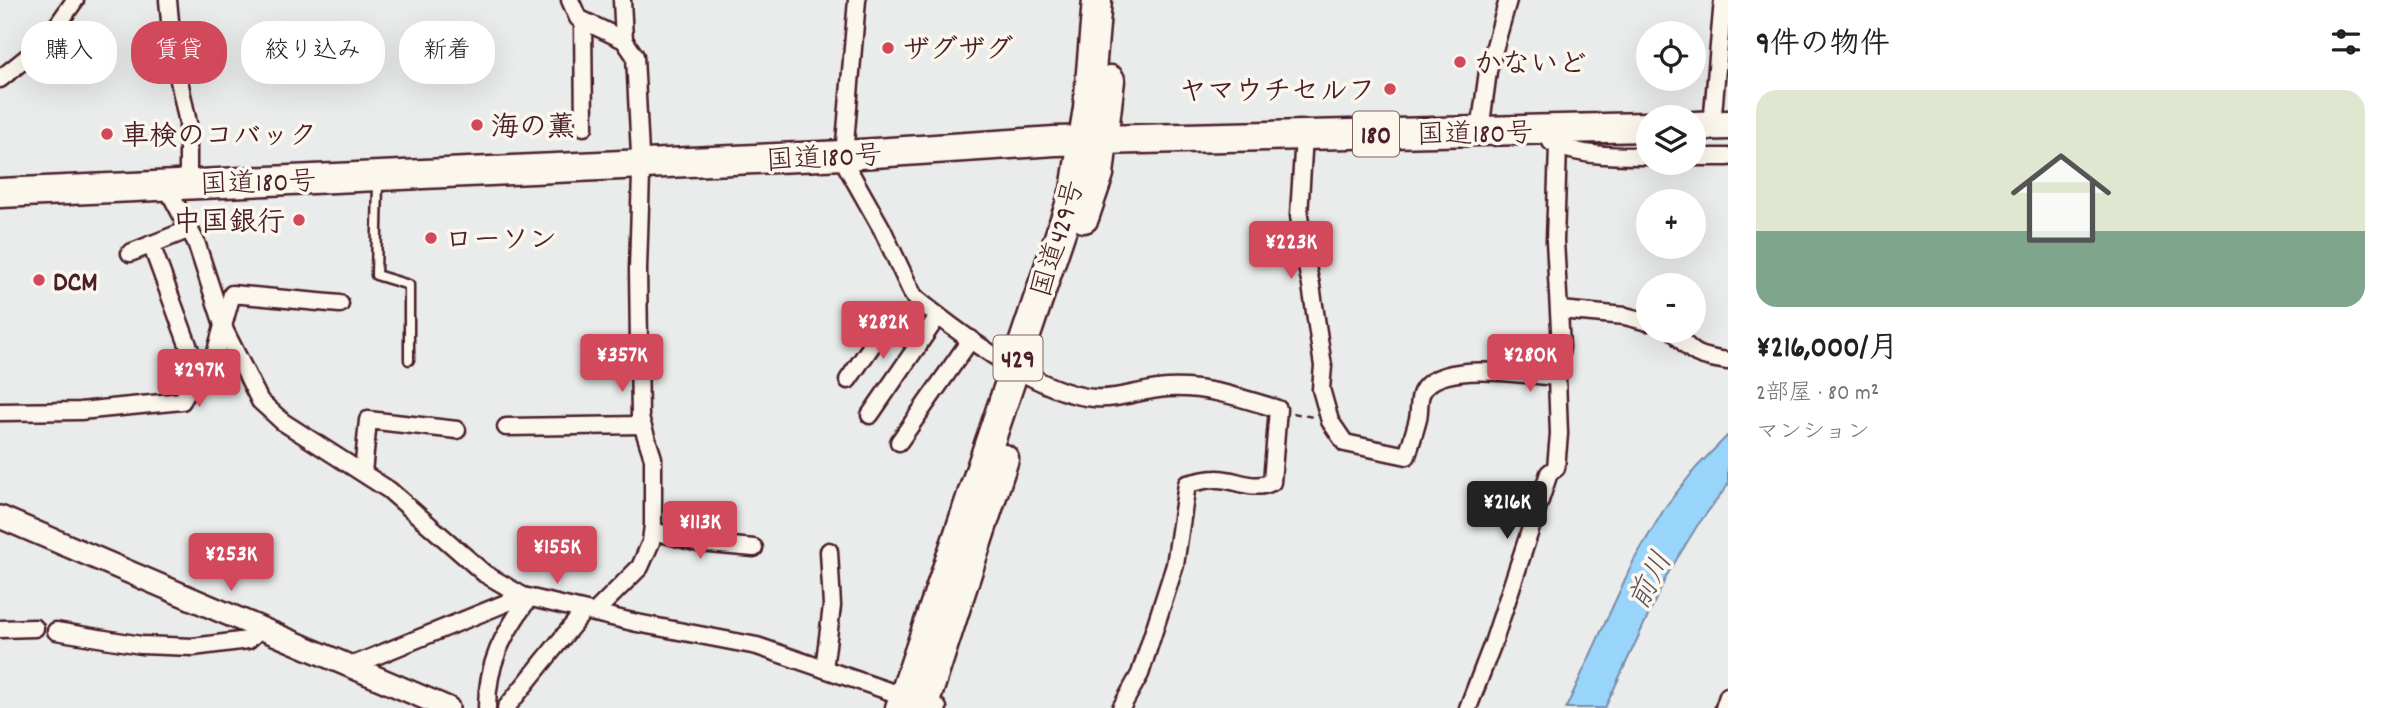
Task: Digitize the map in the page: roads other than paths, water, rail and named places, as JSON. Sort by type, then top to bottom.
[{"type":"highway","name":"国道429号","points":[[918,705],[1023,371],[1099,174],[1088,108],[1097,0]]},
{"type":"highway","name":"国道429号","points":[[1093,140],[1116,0]]},
{"type":"highway","name":"国道180号","points":[[0,193],[641,165],[1093,140],[1480,131],[1550,138],[1636,128]]},
{"type":"street","points":[[0,79],[45,43],[75,0]]},
{"type":"street","points":[[168,0],[173,52],[188,123],[179,184],[172,197],[196,242],[223,326],[260,401],[284,422],[389,490],[485,574],[526,597],[738,642],[824,669],[918,705]]},
{"type":"street","points":[[506,708],[589,612],[640,567],[653,531],[653,458],[642,425],[638,269],[641,165],[635,56],[624,40],[578,18],[570,0]]},
{"type":"street","points":[[622,0],[624,40]]},
{"type":"street","points":[[857,0],[844,155],[847,167],[883,229],[913,295],[971,339],[1023,371],[1064,391],[1092,398],[1118,398],[1165,388],[1194,388],[1223,392],[1278,409],[1272,482],[1265,486],[1242,485],[1218,478],[1187,484],[1175,565],[1140,674],[1121,708]]},
{"type":"street","points":[[1480,131],[1488,71],[1508,0]]},
{"type":"street","points":[[1711,125],[1723,0]]},
{"type":"street","points":[[583,20],[584,127]]},
{"type":"street","points":[[1304,136],[1300,215],[1323,366],[1321,389],[1330,421],[1345,443],[1407,456],[1418,416],[1420,394],[1429,383],[1444,375],[1471,372],[1557,377]]},
{"type":"street","points":[[1468,708],[1493,643],[1549,473],[1556,468],[1559,434],[1557,377],[1561,347],[1550,138],[1605,156],[1636,156]]},
{"type":"street","points":[[1706,157],[1728,157]]},
{"type":"street","points":[[130,253],[190,229]]},
{"type":"street","points":[[151,244],[198,372]]},
{"type":"street","points":[[0,412],[80,411],[182,401],[198,372],[214,358],[232,294],[340,304]]},
{"type":"street","points":[[1560,310],[1636,319]]},
{"type":"street","points":[[870,415],[938,316]]},
{"type":"street","points":[[848,380],[886,325],[919,345]]},
{"type":"street","points":[[899,442],[971,339]]},
{"type":"street","points":[[1683,343],[1687,349],[1701,357],[1728,361]]},
{"type":"street","points":[[363,473],[368,420],[457,430]]},
{"type":"street","points":[[506,427],[642,425]]},
{"type":"street","points":[[0,517],[448,708]]},
{"type":"street","points":[[653,531],[699,543],[754,548]]},
{"type":"street","points":[[824,669],[832,606],[829,551]]},
{"type":"street","points":[[351,666],[526,597]]},
{"type":"street","points":[[487,708],[488,680],[500,644],[526,597]]},
{"type":"street","points":[[0,629],[35,628]]},
{"type":"street","points":[[56,631],[141,645],[193,647],[248,640],[261,628]]},
{"type":"street","points":[[1724,708],[1728,696]]},
{"type":"lane","points":[[378,176],[376,275],[408,285],[409,360]]},
{"type":"water","name":"前川","points":[[1728,435],[1728,485],[1697,526],[1667,575],[1605,708],[1566,708],[1634,560],[1666,506],[1696,468]]},
{"type":"place","name":"ザグザグ","points":[[888,48]]},
{"type":"place","name":"かないど","points":[[1460,62]]},
{"type":"place","name":"ヤマウチセルフ","points":[[1390,89]]},
{"type":"place","name":"海の薫","points":[[477,125]]},
{"type":"place","name":"車検のコバック","points":[[107,134]]},
{"type":"place","name":"中国銀行","points":[[299,220]]},
{"type":"place","name":"ローソン","points":[[431,238]]},
{"type":"place","name":"DCM","points":[[39,280]]}]
